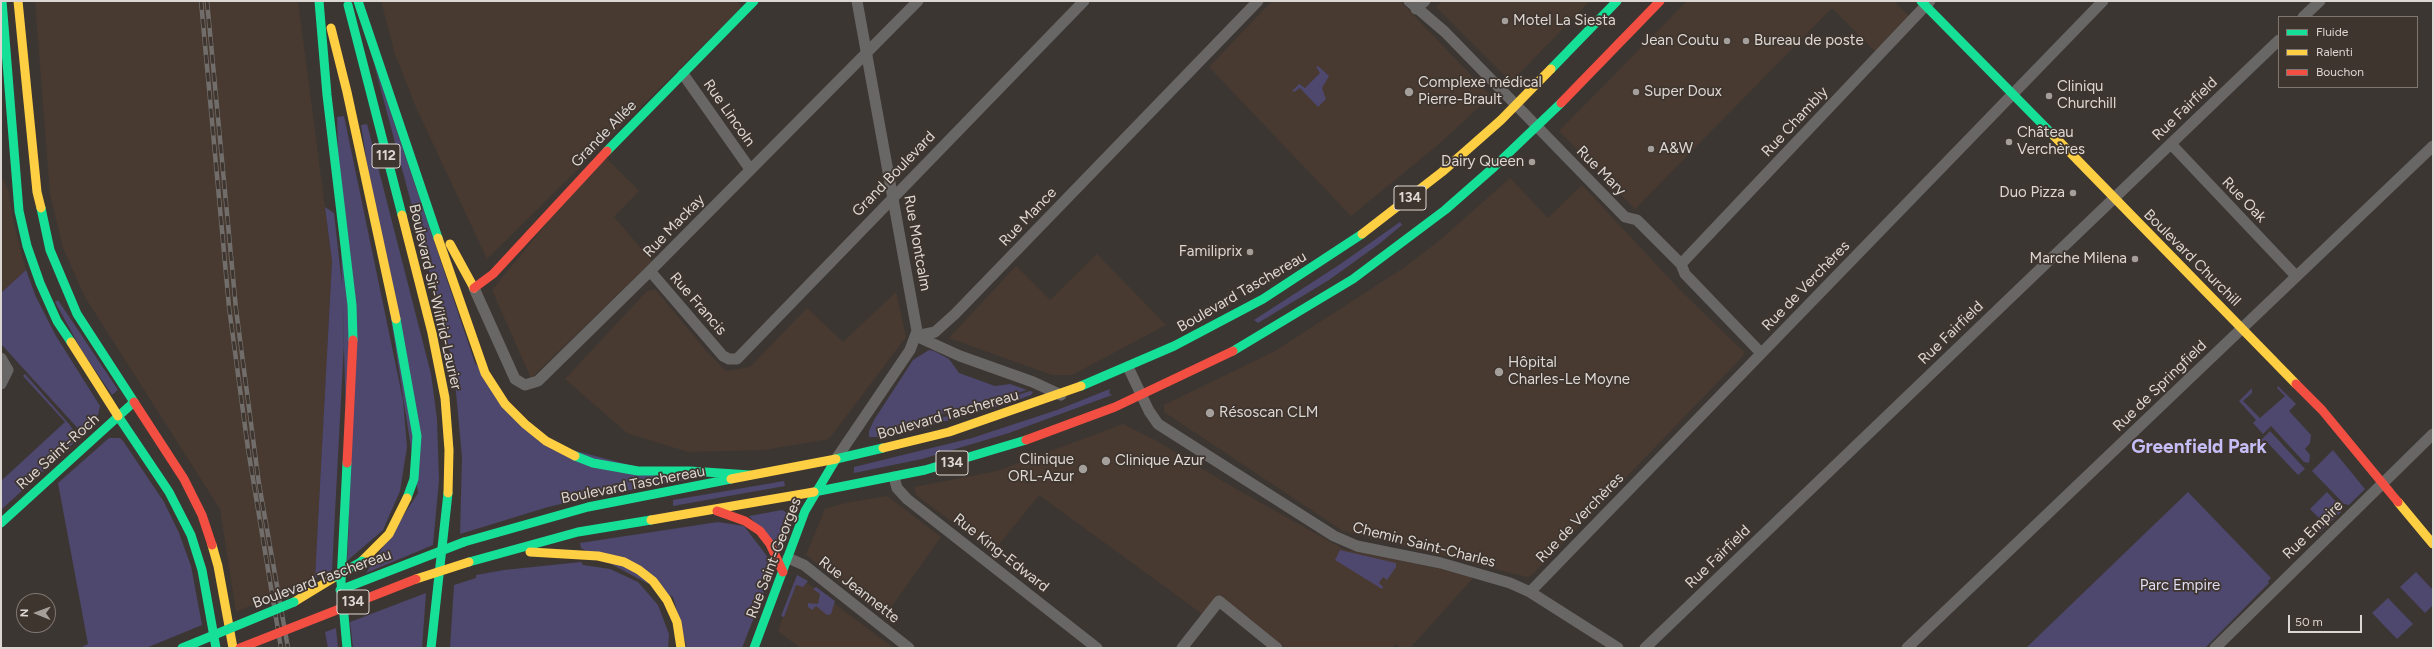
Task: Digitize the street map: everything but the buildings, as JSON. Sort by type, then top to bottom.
[{"type":"main road","points":[[2,1],[8,139],[20,215],[40,283],[61,328],[169,492],[191,535],[202,570],[216,648]]},
{"type":"main road","points":[[18,1],[41,212],[60,278],[96,346],[184,479],[202,515],[218,566],[233,648]]},
{"type":"main road","points":[[319,1],[327,95],[352,304],[353,358],[341,582],[347,648]]},
{"type":"main road","points":[[294,602],[362,560],[390,534],[404,508],[414,479],[417,436],[404,355],[347,92],[324,1]]},
{"type":"main road","name":"Boulevard Sir-Wilfrid-Laurier","points":[[347,1],[425,305],[444,392],[448,429],[449,484],[437,605]]},
{"type":"main road","points":[[358,1],[436,230],[474,348],[485,373],[508,407],[539,436],[570,454],[610,467],[642,471],[690,471],[750,475]]},
{"type":"main road","name":"Boulevard Taschereau","points":[[182,648],[294,602],[328,593],[464,542],[581,509],[836,459],[949,432],[1061,395],[1128,368],[1232,316],[1333,255],[1429,183],[1516,105],[1617,1]]},
{"type":"main road","name":"134","points":[[240,648],[430,573],[514,551],[578,532],[717,511],[894,477],[1027,440],[1141,395],[1241,346],[1358,275],[1449,206],[1536,127],[1660,1]]},
{"type":"main road","name":"Grande Allée","points":[[474,288],[493,274],[581,177],[683,74],[749,3]]},
{"type":"main road","name":"Boulevard Churchill","points":[[1926,3],[2012,94],[2243,327],[2322,410],[2433,544]]},
{"type":"main road","points":[[8,139],[32,137]]},
{"type":"main road","points":[[436,230],[447,240],[474,288]]},
{"type":"main road","name":"Rue Saint-Roch","points":[[1,523],[134,402]]},
{"type":"main road","name":"Rue Saint-Georges","points":[[754,648],[805,511],[814,492],[836,459]]},
{"type":"main road","points":[[717,511],[745,521],[760,531],[770,544],[783,572]]},
{"type":"main road","points":[[514,551],[598,556],[632,566],[652,581],[667,600],[677,622],[681,648]]},
{"type":"main road","points":[[430,648],[437,605]]},
{"type":"main road","points":[[437,605],[437,648]]},
{"type":"street","name":"Rue Montcalm","points":[[857,1],[868,53],[916,320],[916,336]]},
{"type":"street","name":"Rue Mackay","points":[[474,288],[515,379],[525,385],[538,381],[868,53],[918,1]]},
{"type":"street","name":"Grand Boulevard","points":[[723,356],[729,360],[736,359],[1084,1]]},
{"type":"street","name":"Rue Mance","points":[[916,336],[934,332],[955,314],[1258,1]]},
{"type":"street","points":[[1413,5],[1425,1]]},
{"type":"street","name":"Rue de Verchères","points":[[1530,592],[2103,1]]},
{"type":"street","points":[[2304,16],[2320,1]]},
{"type":"street","name":"Rue Chambly","points":[[1681,264],[1926,3]]},
{"type":"street","name":"Rue Mary","points":[[1413,5],[1444,32],[1626,217],[1637,220],[1681,264],[1684,274],[1761,353]]},
{"type":"street","name":"Rue Fairfield","points":[[1645,648],[2278,41]]},
{"type":"street","name":"Rue Lincoln","points":[[683,74],[750,169]]},
{"type":"street","name":"Rue Oak","points":[[2171,144],[2296,276]]},
{"type":"street","name":"Rue de Springfield","points":[[1907,648],[2433,146]]},
{"type":"street","name":"Rue Francis","points":[[650,271],[723,356]]},
{"type":"street","points":[[836,459],[910,350],[916,336],[960,356],[1033,382],[1061,395]]},
{"type":"street","points":[[1,358],[8,368],[7,376],[1,384]]},
{"type":"street","name":"Chemin Saint-Charles","points":[[1128,368],[1153,419],[1164,429],[1346,542],[1489,575],[1530,592],[1618,648]]},
{"type":"street","name":"Rue Empire","points":[[2215,648],[2384,484],[2433,434]]},
{"type":"street","name":"Rue King-Edward","points":[[894,477],[897,488],[904,496],[1097,648]]},
{"type":"street","name":"Rue Jeannette","points":[[788,558],[804,566],[909,648]]},
{"type":"street","points":[[1182,648],[1219,601],[1277,648]]},
{"type":"shaded area","points":[[35,1],[298,1],[332,261],[315,578],[236,612],[220,509],[85,297],[63,248],[50,194]]},
{"type":"shaded area","points":[[381,1],[737,1],[742,7],[487,259],[415,105],[395,54]]},
{"type":"shaded area","points":[[1272,1],[1400,1],[1491,96],[1439,144],[1351,216],[1209,67]]},
{"type":"shaded area","points":[[1442,1],[1590,1],[1511,82],[1436,7]]},
{"type":"shaded area","points":[[1687,1],[1894,1],[1911,18],[1876,52],[1832,8],[1635,209],[1559,131]]},
{"type":"shaded area","points":[[603,155],[639,191],[614,217],[652,261],[531,378],[492,290]]},
{"type":"shaded area","points":[[1,175],[8,189],[14,224],[26,270],[1,293]]},
{"type":"shaded area","name":"Hôpital Charles-Le Moyne","points":[[1510,178],[1548,218],[1582,185],[1681,291],[1744,352],[1743,356],[1532,575],[1527,577],[1343,531],[1164,412],[1164,405],[1275,351],[1405,267],[1440,240]]},
{"type":"shaded area","points":[[1097,254],[1166,325],[1072,375],[1052,375],[949,338],[1016,266],[1050,300]]},
{"type":"shaded area","points":[[655,289],[708,353],[726,371],[750,367],[807,308],[843,342],[896,292],[906,337],[829,439],[764,450],[688,452],[627,433],[565,379],[647,291]]},
{"type":"shaded area","points":[[1123,424],[1157,441],[1224,482],[1343,549],[1475,576],[1410,648],[1401,648],[1396,644],[1393,648],[1286,648],[1225,600],[1205,616],[1039,495],[993,552],[916,495],[914,487],[997,471]]},
{"type":"shaded area","points":[[887,496],[941,537],[884,617],[806,555],[825,509],[845,503]]},
{"type":"shaded area","points":[[798,576],[892,647],[800,648],[778,631]]},
{"type":"green space","points":[[373,60],[475,363],[538,441],[687,480],[597,496],[548,507],[460,534],[462,457],[454,371],[442,319]]},
{"type":"green space","points":[[1318,66],[1329,76],[1322,88],[1326,99],[1318,107],[1300,88],[1294,92],[1292,91],[1299,84],[1305,88],[1320,73],[1316,67]]},
{"type":"green space","points":[[344,116],[403,400],[407,447],[400,491],[383,530],[347,561],[349,518],[337,117]]},
{"type":"green space","points":[[367,124],[431,374],[437,419],[439,480],[433,545],[366,573],[418,493],[361,125]]},
{"type":"green space","points":[[325,207],[334,213],[342,285],[344,342],[332,570],[315,578],[332,261]]},
{"type":"green space","points":[[1400,222],[1402,225],[1379,244],[1329,280],[1258,323],[1254,320],[1339,265]]},
{"type":"green space","points":[[26,270],[36,297],[56,336],[100,406],[98,415],[83,434],[1,344],[1,293]]},
{"type":"green space","points":[[58,300],[118,390],[112,395],[82,351],[55,302]]},
{"type":"green space","points":[[929,350],[949,359],[959,373],[995,386],[1010,384],[1027,390],[954,412],[934,415],[899,427],[894,432],[893,430],[877,434],[878,437],[869,437],[869,431],[874,420],[913,360]]},
{"type":"green space","points":[[25,374],[69,424],[79,438],[1,510],[1,481],[65,422],[23,376]]},
{"type":"green space","points":[[2278,386],[2296,404],[2289,411],[2311,435],[2310,443],[2305,449],[2310,455],[2309,463],[2304,462],[2271,426],[2263,434],[2253,423],[2256,420],[2239,401],[2252,388],[2252,393],[2243,401],[2260,418],[2285,396],[2277,388]]},
{"type":"green space","points":[[1110,389],[1109,393],[1112,395],[1009,433],[922,459],[854,473],[854,467],[972,438],[1057,410]]},
{"type":"green space","points":[[1030,391],[1033,392],[1031,395],[1007,404],[892,436],[901,429],[931,419],[955,415]]},
{"type":"green space","points":[[2270,431],[2305,469],[2298,475],[2265,440],[2260,444],[2259,442]]},
{"type":"green space","points":[[109,438],[120,438],[123,441],[164,502],[179,533],[191,566],[202,625],[146,648],[80,648],[88,644],[58,483]]},
{"type":"green space","points":[[2333,450],[2365,489],[2349,505],[2344,504],[2312,471]]},
{"type":"green space","points":[[784,481],[785,486],[673,506],[673,500]]},
{"type":"green space","name":"Parc Empire","points":[[2188,492],[2271,578],[2268,581],[2269,583],[2205,648],[2026,648]]},
{"type":"green space","points":[[2327,492],[2341,507],[2341,512],[2320,532],[2318,530],[2324,523],[2310,509]]},
{"type":"green space","points":[[782,510],[788,513],[790,517],[780,550],[749,516]]},
{"type":"green space","points":[[718,522],[744,526],[770,560],[769,579],[742,648],[687,648],[673,597],[581,548],[580,543]]},
{"type":"green space","points":[[1340,550],[1396,563],[1396,567],[1387,580],[1383,577],[1379,583],[1383,587],[1382,589],[1335,560]]},
{"type":"green space","points":[[581,562],[583,565],[610,569],[638,582],[658,605],[669,634],[668,648],[450,648],[454,585],[476,578],[476,575],[504,570]]},
{"type":"green space","points":[[2416,572],[2433,590],[2433,605],[2425,613],[2400,587]]},
{"type":"green space","points":[[797,575],[808,581],[803,587],[796,585],[784,617],[781,616]]},
{"type":"green space","points":[[816,587],[835,601],[831,614],[827,615],[816,606],[812,610],[808,607],[808,603],[818,604],[820,594],[813,589]]},
{"type":"green space","points":[[426,593],[422,648],[353,648],[350,622]]},
{"type":"green space","points":[[2388,598],[2413,624],[2397,639],[2372,613]]},
{"type":"green space","points":[[336,628],[338,648],[328,648],[325,632]]},
{"type":"railway","points":[[201,1],[229,307],[248,449],[281,648]]},
{"type":"railway","points":[[207,1],[236,309],[259,484],[288,648]]},
{"type":"traffic: fast","points":[[2,1],[19,211],[27,246],[40,283],[57,321],[71,342]]},
{"type":"traffic: fast","points":[[319,1],[327,95],[352,305],[353,340]]},
{"type":"traffic: fast","points":[[358,1],[438,238]]},
{"type":"traffic: fast","points":[[607,151],[754,1]]},
{"type":"traffic: fast","points":[[1551,69],[1617,1]]},
{"type":"traffic: fast","points":[[1921,1],[2054,136]]},
{"type":"traffic: fast","points":[[348,5],[402,215]]},
{"type":"traffic: fast","points":[[1233,351],[1353,279],[1445,210],[1494,167],[1561,103]]},
{"type":"traffic: fast","points":[[1,523],[134,402],[77,314],[50,250],[41,208]]},
{"type":"traffic: fast","points":[[1081,386],[1174,346],[1263,299],[1362,234]]},
{"type":"traffic: fast","points":[[396,319],[417,436],[414,479],[407,498]]},
{"type":"traffic: fast","points":[[118,416],[169,492],[191,535],[202,570],[216,648]]},
{"type":"traffic: fast","points":[[814,492],[925,470],[1026,440]]},
{"type":"traffic: fast","points":[[754,648],[805,511],[836,459],[883,448]]},
{"type":"traffic: fast","points":[[575,456],[593,463],[638,471],[690,471],[750,475]]},
{"type":"traffic: fast","points":[[347,463],[341,582],[347,648]]},
{"type":"traffic: fast","points":[[464,542],[588,507],[731,479]]},
{"type":"traffic: fast","points":[[431,648],[448,493]]},
{"type":"traffic: fast","points":[[469,562],[578,532],[651,520]]},
{"type":"traffic: fast","points":[[340,590],[464,542]]},
{"type":"traffic: fast","points":[[335,577],[362,561]]},
{"type":"traffic: fast","points":[[197,642],[294,602]]},
{"type":"traffic: fast","points":[[182,648],[197,642]]},
{"type":"traffic: slow","points":[[18,1],[37,192],[41,208]]},
{"type":"traffic: slow","points":[[331,28],[347,92],[396,319]]},
{"type":"traffic: slow","points":[[1362,234],[1442,172],[1501,120],[1551,69]]},
{"type":"traffic: slow","points":[[2054,136],[2296,384]]},
{"type":"traffic: slow","points":[[402,215],[432,333],[445,398],[449,450],[448,493]]},
{"type":"traffic: slow","points":[[438,238],[485,373],[505,404],[525,424],[546,441],[575,456]]},
{"type":"traffic: slow","points":[[450,244],[474,288]]},
{"type":"traffic: slow","points":[[71,342],[118,416]]},
{"type":"traffic: slow","points":[[883,448],[949,432],[1081,386]]},
{"type":"traffic: slow","points":[[731,479],[836,459]]},
{"type":"traffic: slow","points":[[651,520],[814,492]]},
{"type":"traffic: slow","points":[[362,561],[389,534],[407,498]]},
{"type":"traffic: slow","points":[[2398,502],[2433,544]]},
{"type":"traffic: slow","points":[[212,545],[218,566],[233,648]]},
{"type":"traffic: slow","points":[[530,552],[598,556],[624,562],[639,570],[653,581],[667,600],[677,622],[681,648]]},
{"type":"traffic: slow","points":[[416,579],[469,562]]},
{"type":"traffic: slow","points":[[294,602],[335,577]]},
{"type":"traffic: jam","points":[[1561,103],[1660,1]]},
{"type":"traffic: jam","points":[[474,288],[493,274],[607,151]]},
{"type":"traffic: jam","points":[[347,463],[353,340]]},
{"type":"traffic: jam","points":[[1026,440],[1115,407],[1233,351]]},
{"type":"traffic: jam","points":[[2296,384],[2322,410],[2398,502]]},
{"type":"traffic: jam","points":[[134,402],[184,479],[202,515],[212,545]]},
{"type":"traffic: jam","points":[[717,511],[745,521],[760,531],[770,544],[783,572]]},
{"type":"traffic: jam","points":[[240,648],[416,579]]},
{"type":"place","name":"Motel La Siesta","points":[[1505,21]]},
{"type":"place","name":"Jean Coutu","points":[[1727,41]]},
{"type":"place","name":"Bureau de poste","points":[[1746,41]]},
{"type":"place","name":"Complexe médical Pierre-Brault","points":[[1409,92]]},
{"type":"place","name":"Super Doux","points":[[1636,92]]},
{"type":"place","name":"Cliniqu Churchill","points":[[2049,96]]},
{"type":"place","name":"Château Verchères","points":[[2009,142]]},
{"type":"place","name":"A&W","points":[[1651,149]]},
{"type":"place","name":"Dairy Queen","points":[[1532,162]]},
{"type":"place","name":"Duo Pizza","points":[[2073,193]]},
{"type":"place","name":"Familiprix","points":[[1250,252]]},
{"type":"place","name":"Marche Milena","points":[[2135,259]]},
{"type":"place","name":"Hôpital Charles-Le Moyne","points":[[1499,372]]},
{"type":"place","name":"Résoscan CLM","points":[[1210,413]]},
{"type":"place","name":"Clinique Azur","points":[[1106,461]]},
{"type":"place","name":"Clinique ORL-Azur","points":[[1083,469]]},
{"type":"district","name":"Greenfield Park","points":[[2199,447]]}]
